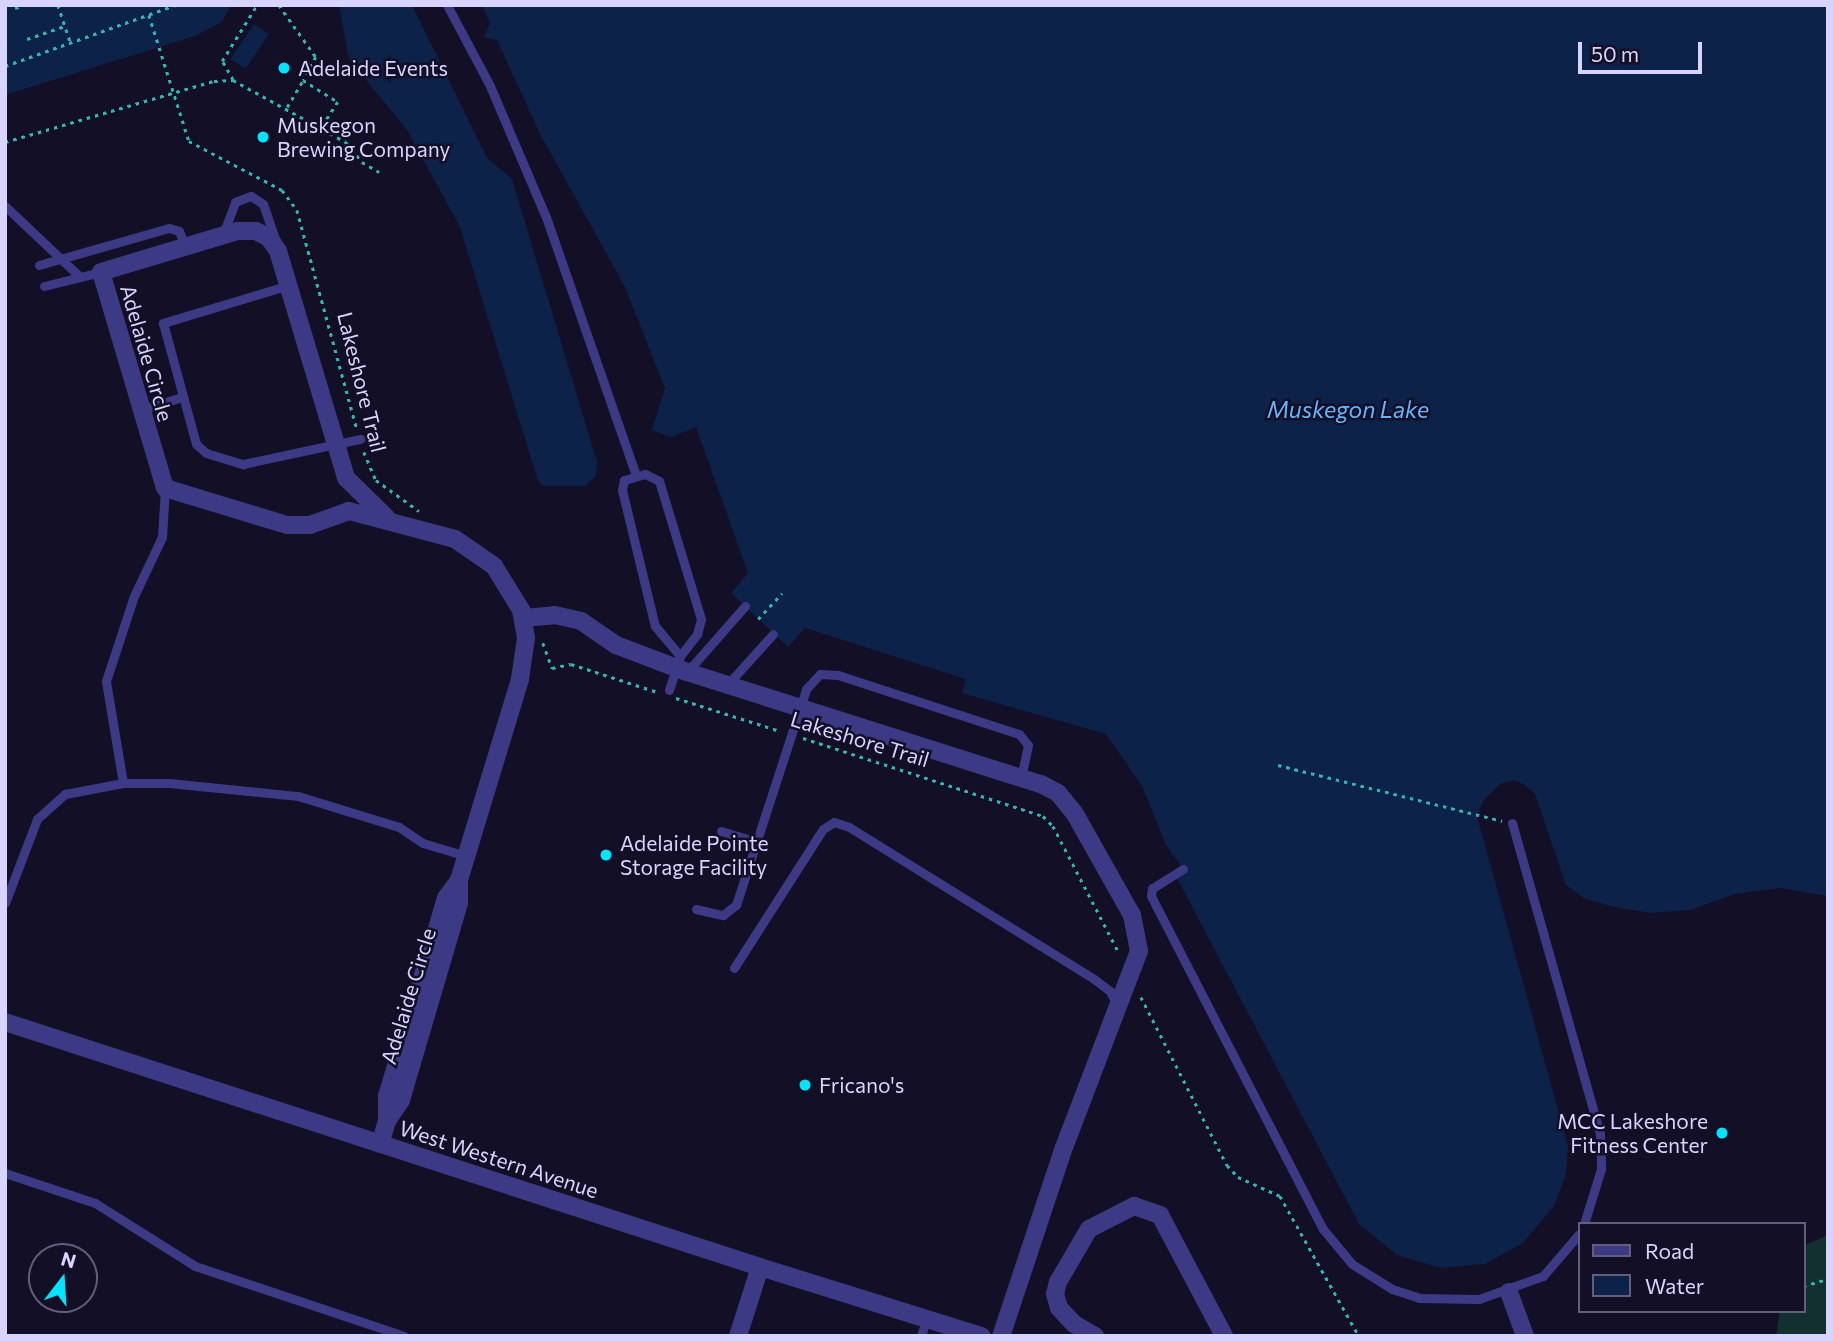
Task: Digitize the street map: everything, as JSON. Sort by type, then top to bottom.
[{"type":"street","name":"Adelaide Circle","points":[[380,1144],[387,1121],[387,1096],[446,898],[459,880],[523,666],[530,617],[510,587],[478,551],[455,538],[386,517],[349,512],[310,525],[287,524],[164,488],[139,410],[101,272],[222,236],[256,231],[269,238],[278,251],[289,285],[345,475],[386,517]]},
{"type":"street","points":[[329,518],[343,498],[345,475]]},
{"type":"street","points":[[530,617],[582,621],[617,645],[681,666],[727,686],[799,711],[1051,788],[1065,800],[1132,915],[1139,945],[1130,976],[1064,1147],[1002,1336]]},
{"type":"street","name":"West Western Avenue","points":[[5,1022],[981,1336]]},
{"type":"street","points":[[1095,1336],[1068,1319],[1057,1302],[1056,1289],[1089,1229],[1134,1206],[1160,1215],[1224,1336]]},
{"type":"street","points":[[738,1336],[760,1267]]},
{"type":"street","points":[[1509,1292],[1525,1336]]},
{"type":"lane","points":[[447,5],[490,86],[546,217],[636,476]]},
{"type":"lane","points":[[222,236],[235,202],[251,196],[266,208],[278,251]]},
{"type":"lane","points":[[5,206],[80,277]]},
{"type":"lane","points":[[39,265],[169,228],[179,232],[185,246]]},
{"type":"lane","points":[[44,286],[101,272]]},
{"type":"lane","points":[[289,285],[164,321],[162,328],[197,447],[238,463],[360,439]]},
{"type":"lane","points":[[139,410],[182,397]]},
{"type":"lane","points":[[669,690],[698,635],[699,611],[659,481],[653,474],[636,476],[622,484],[633,536],[655,626],[681,666]]},
{"type":"lane","points":[[123,783],[106,681],[134,596],[158,549],[166,520],[164,488]]},
{"type":"lane","points":[[681,666],[745,606]]},
{"type":"lane","points":[[727,686],[773,634]]},
{"type":"lane","points":[[696,909],[718,915],[733,910],[811,680],[825,673],[1019,734],[1028,746],[1021,778]]},
{"type":"lane","points":[[5,903],[37,819],[65,793],[123,783],[169,783],[298,796],[399,827],[423,843],[466,856]]},
{"type":"lane","points":[[734,968],[823,829],[834,822],[849,827],[1105,987],[1117,1009]]},
{"type":"lane","points":[[1512,824],[1600,1134],[1601,1169],[1585,1222]]},
{"type":"lane","points":[[721,831],[758,842]]},
{"type":"lane","points":[[1182,869],[1152,888],[1151,896],[1323,1229],[1352,1264],[1392,1289],[1450,1301],[1509,1292],[1543,1276],[1577,1236]]},
{"type":"lane","points":[[5,1173],[95,1203],[195,1266],[404,1336]]},
{"type":"lane","points":[[921,1336],[928,1317]]},
{"type":"path","points":[[15,8],[24,5]]},
{"type":"path","points":[[58,5],[71,44]]},
{"type":"path","points":[[5,66],[175,5]]},
{"type":"path","points":[[233,80],[222,61],[257,5]]},
{"type":"path","points":[[279,5],[316,57],[286,107]]},
{"type":"path","points":[[149,15],[175,93]]},
{"type":"path","points":[[27,39],[65,26]]},
{"type":"path","points":[[5,142],[214,81],[233,80],[322,127],[379,172]]},
{"type":"path","points":[[303,80],[338,102],[322,127]]},
{"type":"path","name":"Lakeshore Trail","points":[[175,93],[189,141],[282,190],[297,210],[316,266],[360,439],[376,480],[410,506],[429,514]]},
{"type":"path","points":[[758,619],[782,593]]},
{"type":"path","name":"Lakeshore Trail","points":[[530,617],[552,668],[565,664],[581,667],[1042,816],[1053,826],[1227,1165],[1238,1177],[1280,1196],[1359,1336]]},
{"type":"path","points":[[1278,765],[1512,824]]},
{"type":"path","points":[[1805,1285],[1828,1279]]},
{"type":"green space","points":[[1828,1235],[1828,1336],[1776,1336],[1780,1313],[1805,1313],[1805,1245]]},
{"type":"water","points":[[5,5],[231,5],[222,22],[195,36],[5,95]]},
{"type":"water","points":[[339,5],[412,5],[487,158],[512,179],[597,462],[596,476],[585,486],[543,486],[538,481],[460,227],[407,130],[349,59]]},
{"type":"water","name":"Muskegon Lake","points":[[482,5],[1828,5],[1828,896],[1779,888],[1735,894],[1690,910],[1651,913],[1614,907],[1584,898],[1566,885],[1535,794],[1525,785],[1514,780],[1500,784],[1483,801],[1477,816],[1568,1146],[1566,1174],[1554,1206],[1523,1243],[1485,1264],[1441,1268],[1397,1255],[1359,1224],[1177,878],[1186,873],[1166,845],[1142,786],[1106,734],[962,693],[966,679],[805,628],[788,647],[731,593],[748,573],[696,427],[671,437],[652,430],[665,388],[625,287],[539,132],[497,40],[483,37],[490,24]]},
{"type":"water","points":[[254,24],[269,34],[245,69],[231,59]]},
{"type":"place","name":"Adelaide Events","points":[[284,68]]},
{"type":"place","name":"Muskegon Brewing Company","points":[[263,137]]},
{"type":"place","name":"Adelaide Pointe Storage Facility","points":[[606,855]]},
{"type":"place","name":"Fricano's","points":[[805,1085]]},
{"type":"place","name":"MCC Lakeshore Fitness Center","points":[[1722,1133]]}]
